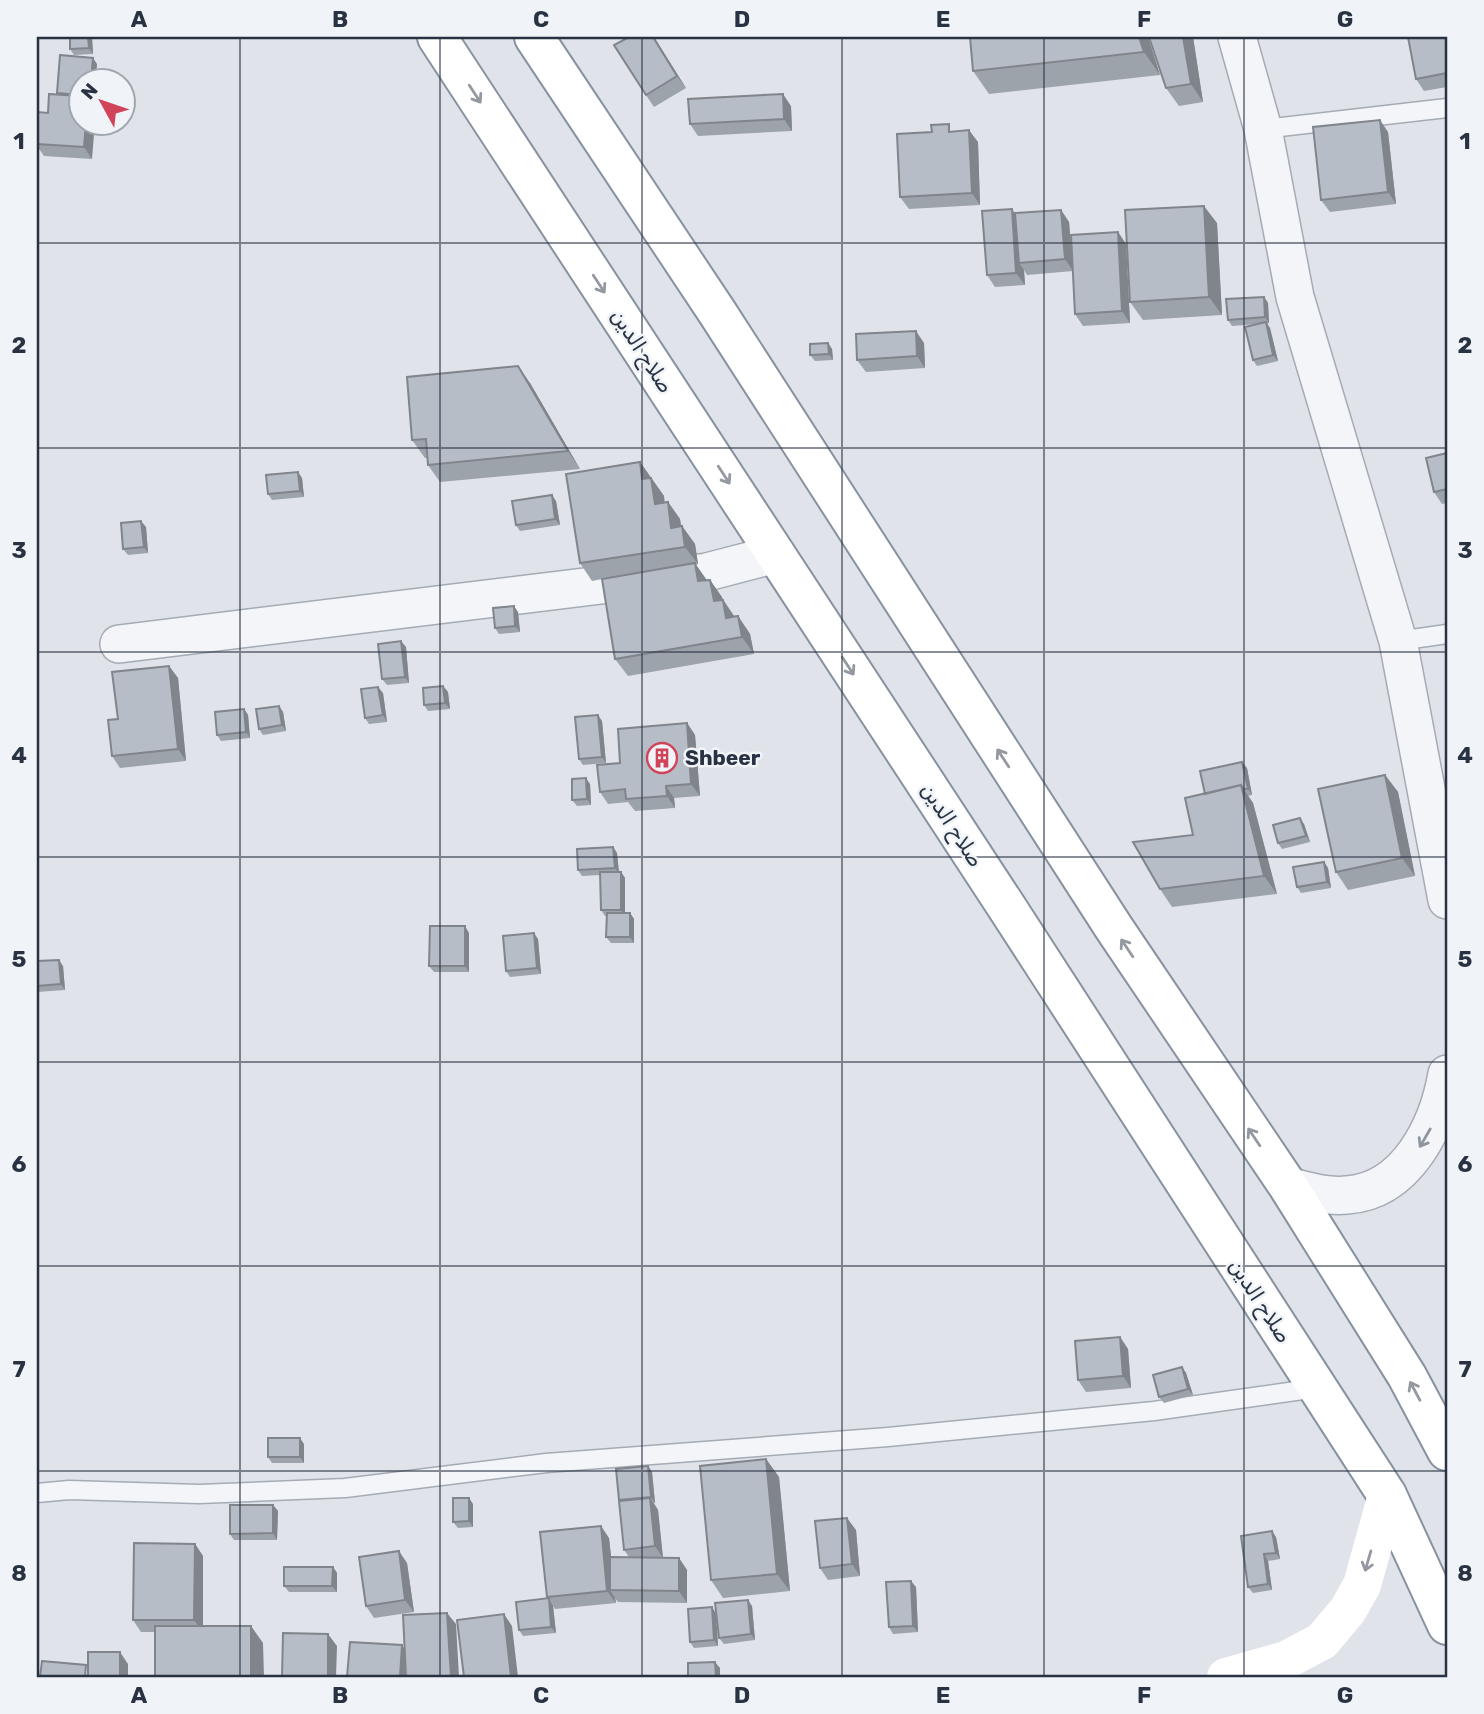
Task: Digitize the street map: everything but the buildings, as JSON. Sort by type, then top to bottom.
[{"type":"main road","name":"صلاح الدين","points":[[437,37],[1387,1495],[1447,1625]]},
{"type":"main road","points":[[534,37],[717,312],[1114,928],[1287,1186],[1407,1376],[1447,1451]]},
{"type":"main road","points":[[1226,1677],[1286,1660],[1322,1641],[1348,1610],[1362,1585],[1387,1495]]},
{"type":"street","points":[[1237,37],[1262,129],[1295,296],[1398,641],[1447,900]]},
{"type":"street","points":[[118,644],[707,572],[776,554]]},
{"type":"street","points":[[1287,1186],[1324,1195],[1349,1195],[1379,1186],[1396,1175],[1416,1155],[1432,1127],[1444,1094],[1447,1074]]},
{"type":"lane","points":[[1262,129],[1447,108]]},
{"type":"lane","points":[[1398,641],[1447,634]]},
{"type":"lane","points":[[37,1493],[69,1490],[200,1493],[345,1488],[546,1463],[888,1437],[1141,1413],[1317,1388]]},
{"type":"place","name":"Shbeer","points":[[662,758]]}]
